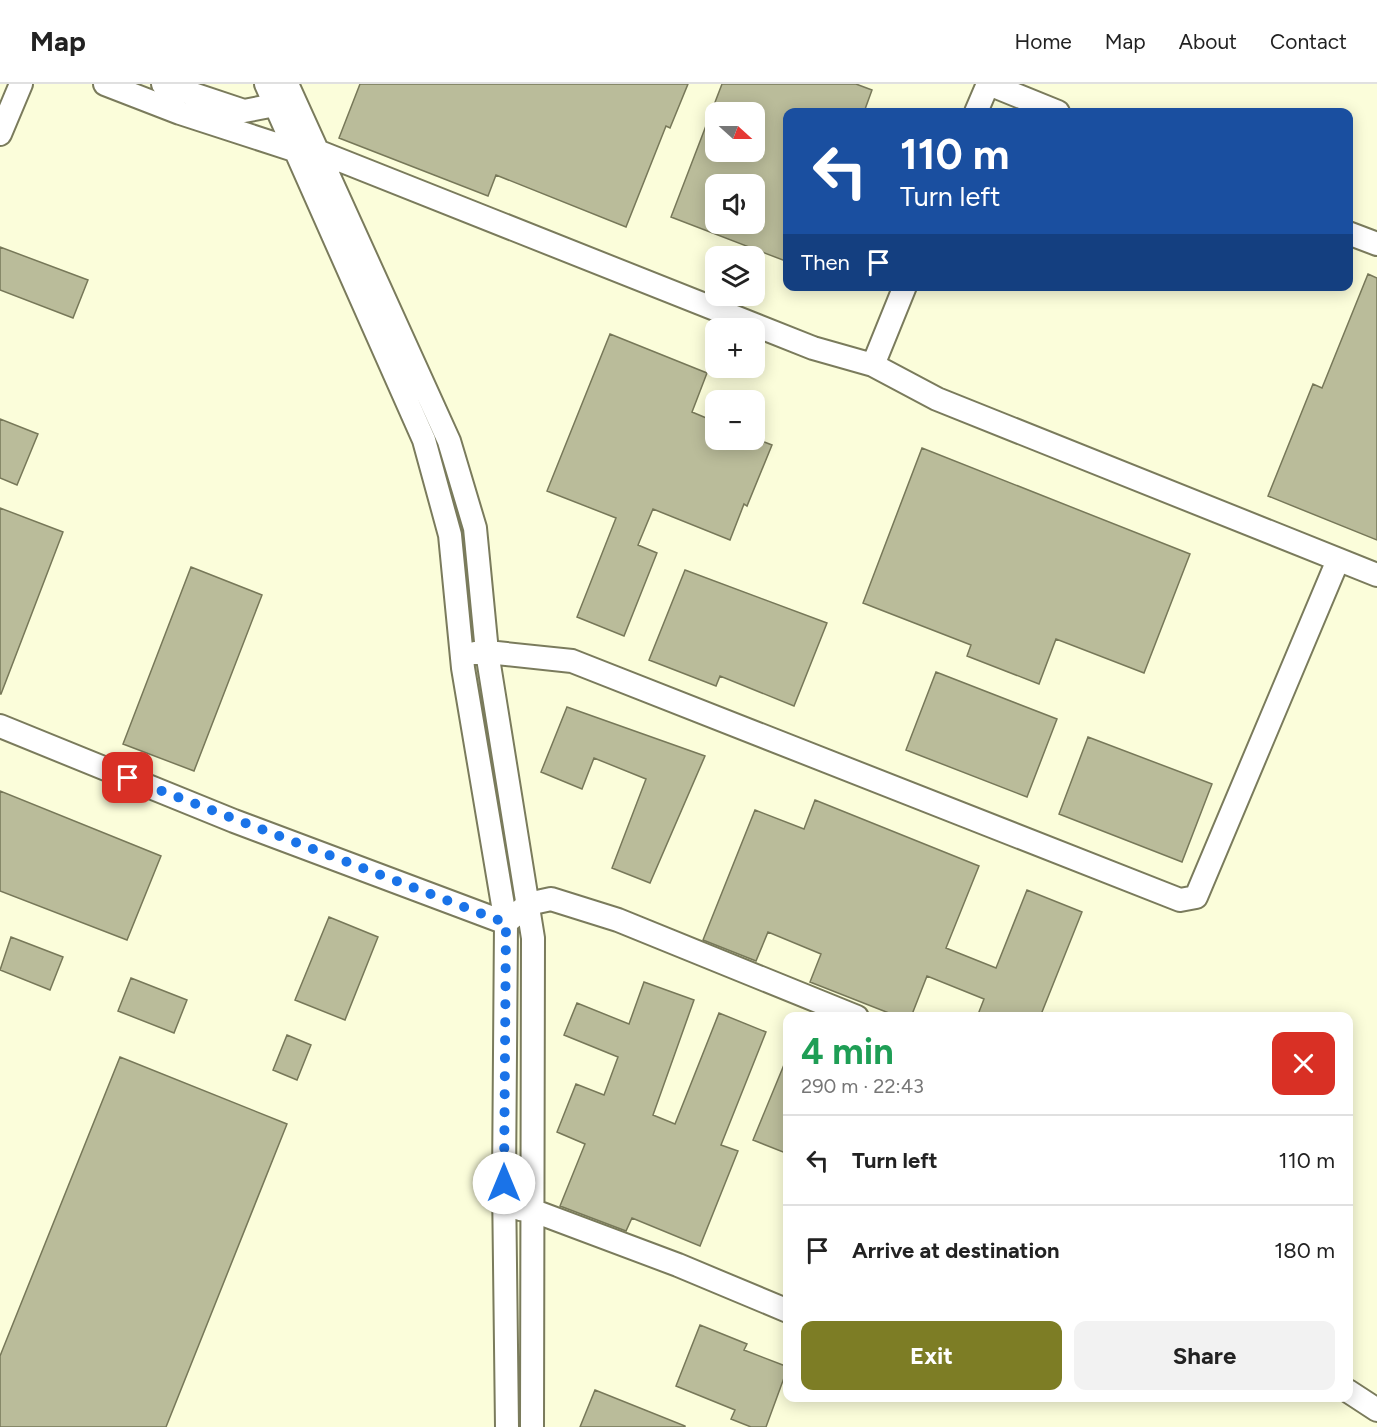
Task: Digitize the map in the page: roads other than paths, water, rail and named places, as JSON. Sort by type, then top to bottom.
[{"type":"street","points":[[0,134],[21,84]]},
{"type":"street","points":[[105,84],[180,113],[307,151],[813,348],[873,365],[937,399],[1377,575]]},
{"type":"street","points":[[163,84],[244,111],[285,95]]},
{"type":"street","points":[[266,84],[285,95],[424,440],[450,535],[462,655],[506,923],[504,1206],[507,1427]]},
{"type":"street","points":[[978,108],[988,84],[1048,108]]},
{"type":"street","points":[[307,151],[449,441],[475,528],[488,652],[533,938],[532,1427]]},
{"type":"street","points":[[1353,235],[1377,244]]},
{"type":"street","points":[[873,365],[903,291]]},
{"type":"street","points":[[462,655],[488,652],[572,661],[1180,900],[1196,897],[1338,560]]},
{"type":"street","points":[[0,726],[234,821],[506,923]]},
{"type":"street","points":[[506,923],[528,904],[551,898],[618,920],[845,1012]]},
{"type":"street","points":[[504,1206],[534,1211],[678,1265],[783,1309]]},
{"type":"street","points":[[1353,1394],[1377,1410]]}]
